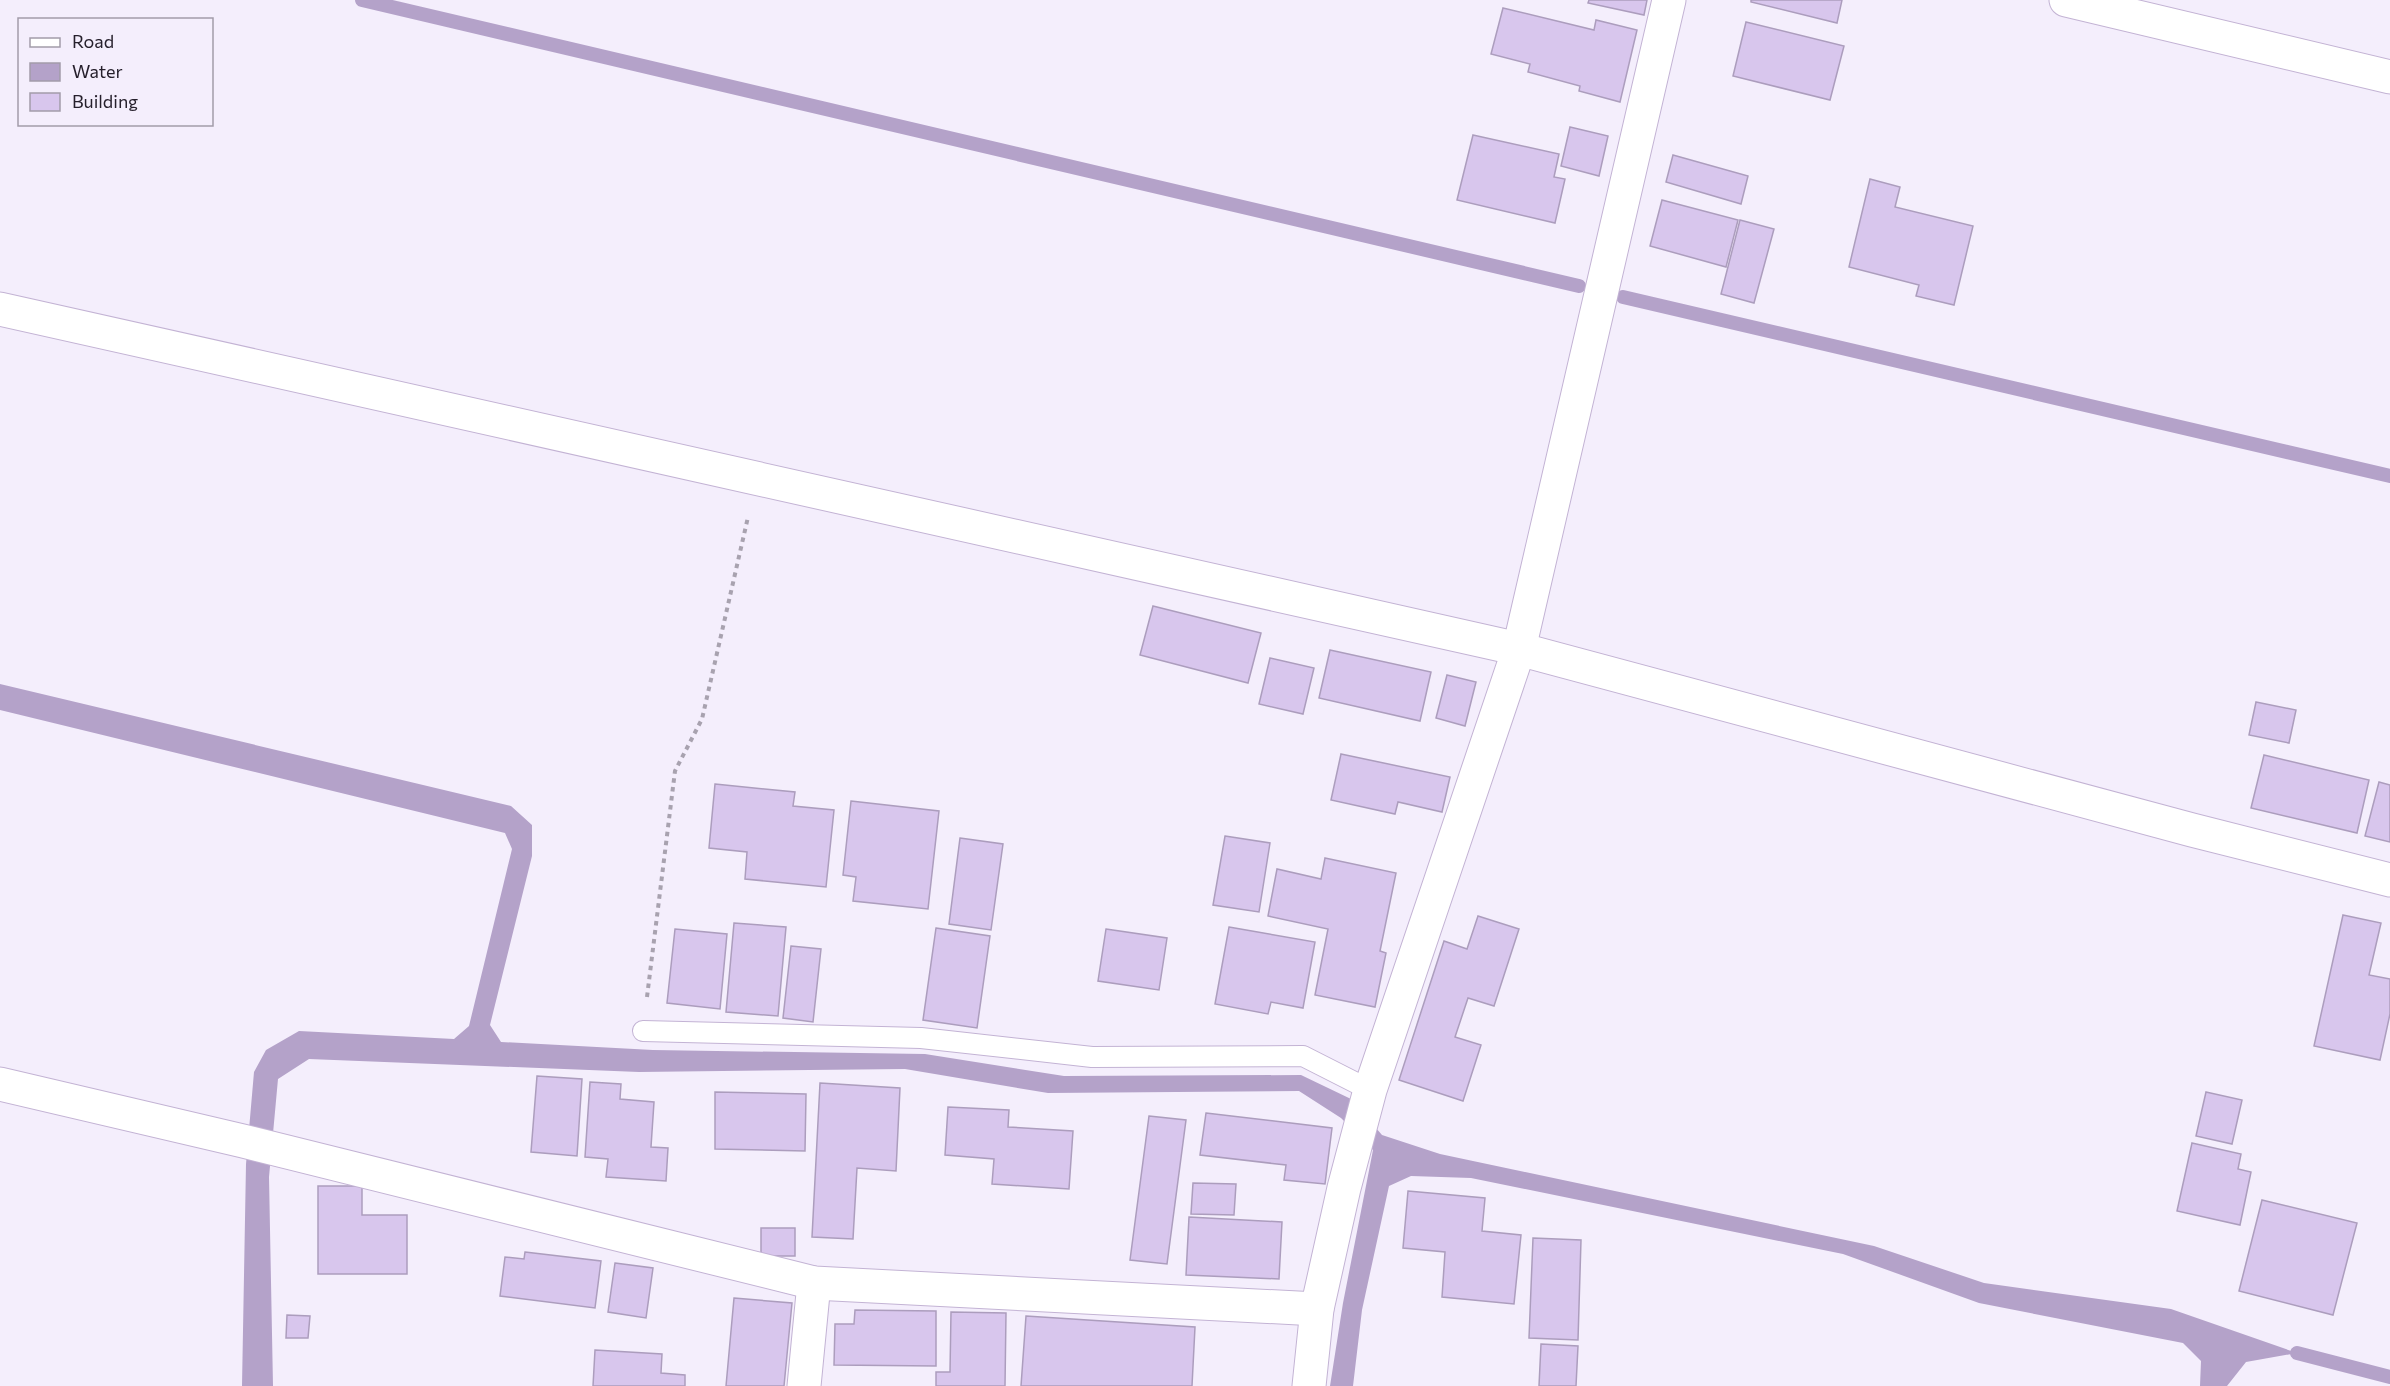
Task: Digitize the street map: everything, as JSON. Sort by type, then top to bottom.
[{"type":"street","points":[[1309,1386],[1317,1309],[1354,1148],[1368,1098],[1519,649],[1669,0]]},
{"type":"street","points":[[2066,0],[2390,77]]},
{"type":"street","points":[[0,309],[1519,649],[2169,824],[2390,880]]},
{"type":"street","points":[[0,1084],[243,1141],[814,1283],[1317,1309]]},
{"type":"street","points":[[804,1386],[814,1283]]},
{"type":"lane","points":[[643,1031],[921,1038],[1092,1057],[1303,1056],[1368,1098]]},
{"type":"path","points":[[643,1031],[675,771],[702,718],[757,478]]},
{"type":"water","points":[[0,684],[511,806],[532,825],[532,856],[490,1025],[501,1042],[653,1050],[925,1054],[1064,1076],[1301,1075],[1351,1099],[1382,1135],[1440,1154],[1874,1246],[1984,1283],[2171,1309],[2297,1353],[2246,1362],[2227,1386],[2200,1386],[2201,1361],[2183,1343],[1979,1303],[1843,1254],[1471,1178],[1411,1176],[1389,1186],[1362,1310],[1353,1386],[1330,1386],[1343,1303],[1373,1150],[1341,1118],[1299,1091],[1048,1093],[905,1069],[639,1072],[309,1059],[278,1079],[269,1177],[273,1386],[242,1386],[246,1164],[254,1072],[266,1050],[299,1031],[454,1039],[469,1026],[512,849],[505,833],[0,710]]},
{"type":"building","points":[[1589,0],[1647,0],[1644,15],[1588,3]]},
{"type":"building","points":[[1751,0],[1842,0],[1837,23],[1751,2]]},
{"type":"building","points":[[1503,8],[1594,30],[1596,20],[1637,30],[1620,102],[1579,91],[1580,86],[1528,72],[1530,64],[1491,54]]},
{"type":"building","points":[[1746,22],[1844,46],[1830,100],[1733,76]]},
{"type":"building","points":[[1570,127],[1608,136],[1599,176],[1561,166]]},
{"type":"building","points":[[1473,135],[1559,154],[1554,177],[1565,179],[1555,223],[1457,200]]},
{"type":"building","points":[[1673,155],[1748,176],[1741,204],[1666,182]]},
{"type":"building","points":[[1870,179],[1900,187],[1895,207],[1973,226],[1954,305],[1916,296],[1919,285],[1849,267]]},
{"type":"building","points":[[1662,200],[1738,220],[1726,267],[1650,246]]},
{"type":"building","points":[[1740,220],[1774,229],[1754,303],[1721,294]]},
{"type":"building","points":[[1153,606],[1261,633],[1248,683],[1140,655]]},
{"type":"building","points":[[1330,650],[1431,672],[1420,721],[1319,698]]},
{"type":"building","points":[[1270,658],[1314,668],[1303,714],[1259,704]]},
{"type":"building","points":[[1447,675],[1476,682],[1465,726],[1436,718]]},
{"type":"building","points":[[2256,702],[2296,710],[2289,743],[2249,735]]},
{"type":"building","points":[[1341,754],[1450,777],[1442,812],[1398,802],[1395,814],[1331,800]]},
{"type":"building","points":[[2264,755],[2369,780],[2357,833],[2251,808]]},
{"type":"building","points":[[2379,782],[2390,785],[2390,842],[2365,836]]},
{"type":"building","points":[[715,784],[795,792],[793,806],[834,810],[826,887],[745,879],[747,852],[709,848]]},
{"type":"building","points":[[851,801],[939,811],[928,909],[853,901],[856,877],[843,875]]},
{"type":"building","points":[[1225,836],[1270,843],[1259,912],[1213,905]]},
{"type":"building","points":[[960,838],[1003,844],[991,930],[949,924]]},
{"type":"building","points":[[1325,858],[1396,873],[1380,951],[1386,953],[1375,1007],[1315,995],[1328,929],[1268,916],[1277,869],[1321,879]]},
{"type":"building","points":[[2343,915],[2381,923],[2369,975],[2390,979],[2390,1014],[2380,1060],[2314,1046]]},
{"type":"building","points":[[1478,916],[1519,929],[1494,1006],[1468,998],[1455,1037],[1481,1045],[1463,1101],[1399,1080],[1444,941],[1467,949]]},
{"type":"building","points":[[734,923],[786,927],[778,1016],[726,1012]]},
{"type":"building","points":[[1229,927],[1315,942],[1303,1008],[1271,1002],[1268,1014],[1215,1004]]},
{"type":"building","points":[[936,928],[990,936],[977,1028],[923,1020]]},
{"type":"building","points":[[675,929],[727,934],[720,1009],[667,1003]]},
{"type":"building","points":[[1106,929],[1167,938],[1159,990],[1098,981]]},
{"type":"building","points":[[791,946],[821,949],[813,1022],[783,1018]]},
{"type":"building","points":[[537,1076],[582,1079],[577,1156],[531,1152]]},
{"type":"building","points":[[590,1082],[621,1084],[620,1099],[654,1102],[651,1147],[668,1148],[666,1181],[606,1177],[608,1159],[585,1157]]},
{"type":"building","points":[[820,1083],[900,1088],[896,1171],[857,1168],[853,1239],[812,1237]]},
{"type":"building","points":[[715,1092],[806,1094],[805,1151],[715,1149]]},
{"type":"building","points":[[2206,1092],[2242,1100],[2232,1144],[2196,1136]]},
{"type":"building","points":[[948,1107],[1009,1110],[1008,1127],[1073,1131],[1069,1189],[992,1184],[994,1159],[945,1155]]},
{"type":"building","points":[[1206,1113],[1332,1128],[1325,1184],[1284,1180],[1286,1165],[1200,1155]]},
{"type":"building","points":[[1149,1116],[1186,1120],[1167,1264],[1130,1260]]},
{"type":"building","points":[[2192,1143],[2241,1154],[2238,1169],[2251,1172],[2240,1225],[2177,1211]]},
{"type":"building","points":[[1193,1183],[1236,1184],[1234,1215],[1191,1214]]},
{"type":"building","points":[[318,1186],[362,1186],[362,1215],[407,1215],[407,1274],[318,1274]]},
{"type":"building","points":[[1408,1191],[1485,1198],[1482,1231],[1521,1235],[1514,1304],[1442,1297],[1445,1252],[1403,1248]]},
{"type":"building","points":[[2262,1200],[2357,1223],[2333,1315],[2239,1291]]},
{"type":"building","points":[[1189,1217],[1282,1222],[1279,1279],[1186,1275]]},
{"type":"building","points":[[761,1228],[795,1228],[795,1256],[761,1256]]},
{"type":"building","points":[[1533,1238],[1581,1240],[1578,1340],[1529,1338]]},
{"type":"building","points":[[525,1252],[601,1261],[595,1308],[500,1296],[505,1257],[524,1259]]},
{"type":"building","points":[[615,1263],[653,1268],[646,1318],[608,1312]]},
{"type":"building","points":[[734,1298],[792,1303],[784,1386],[726,1386]]},
{"type":"building","points":[[855,1310],[936,1311],[936,1366],[834,1365],[835,1324],[854,1324]]},
{"type":"building","points":[[951,1312],[1006,1313],[1005,1386],[936,1386],[936,1372],[950,1372]]},
{"type":"building","points":[[287,1315],[310,1316],[308,1338],[286,1338]]},
{"type":"building","points":[[1026,1316],[1195,1327],[1192,1386],[1021,1386]]},
{"type":"building","points":[[1541,1344],[1578,1346],[1576,1386],[1539,1386]]},
{"type":"building","points":[[595,1350],[662,1354],[661,1373],[685,1375],[685,1386],[593,1386]]},
{"type":"waterway","points":[[362,0],[1579,286]]},
{"type":"waterway","points":[[1623,297],[2390,476]]},
{"type":"waterway","points":[[2297,1353],[2390,1377]]}]
